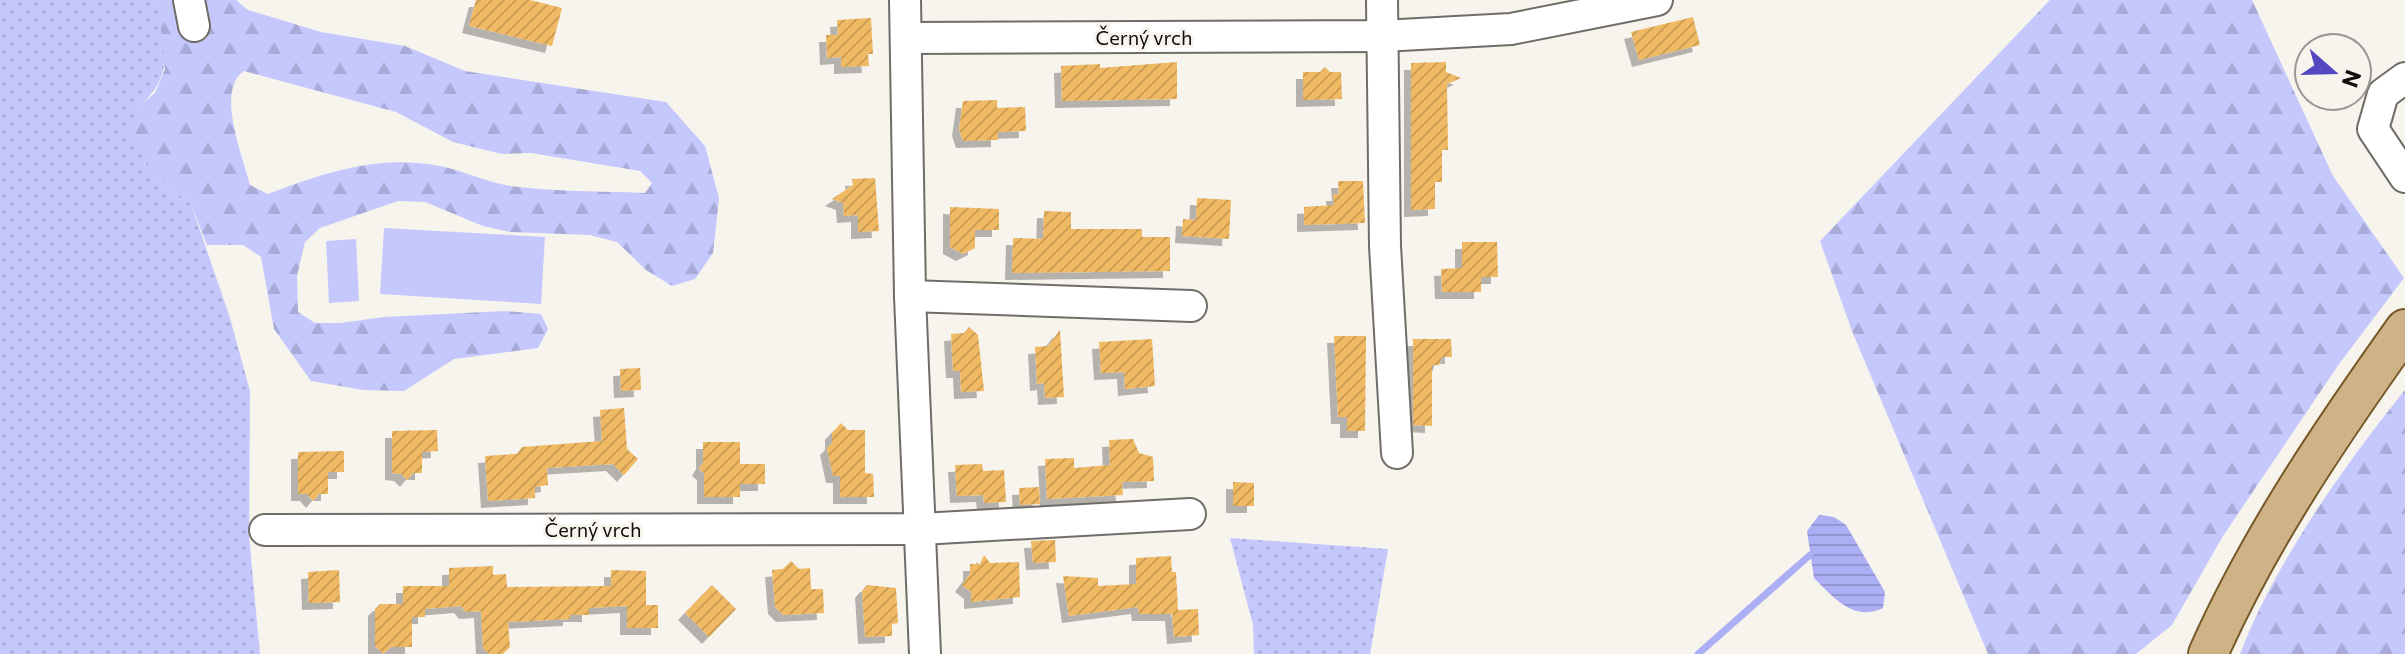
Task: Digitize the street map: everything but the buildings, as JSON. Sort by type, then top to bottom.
[{"type":"main road","points":[[2208,654],[2254,557],[2291,494],[2399,341]]},
{"type":"street","points":[[905,0],[910,296],[925,654]]},
{"type":"street","points":[[1382,0],[1385,246],[1397,453]]},
{"type":"street","name":"Černý vrch","points":[[907,38],[1382,36],[1511,29],[1657,0]]},
{"type":"street","points":[[2405,78],[2383,94],[2373,129],[2405,177]]},
{"type":"street","points":[[910,296],[1191,306]]},
{"type":"street","name":"Černý vrch","points":[[265,530],[921,529],[1190,514]]},
{"type":"green space","points":[[0,0],[158,0],[165,45],[163,72],[158,84],[137,108],[158,179],[191,204],[230,318],[250,391],[249,536],[260,654],[0,654]]},
{"type":"green space","points":[[158,0],[236,0],[248,10],[321,32],[405,46],[465,71],[666,102],[705,146],[719,198],[713,253],[695,279],[672,286],[646,270],[617,242],[590,235],[510,232],[483,226],[425,202],[398,201],[320,228],[305,242],[297,276],[298,312],[315,323],[340,323],[384,317],[505,311],[541,314],[548,329],[538,348],[454,359],[404,391],[363,390],[311,381],[274,329],[261,257],[243,245],[207,245],[191,204],[158,179],[128,134],[137,108],[155,93],[165,69]],"holes":[[[244,71],[396,112],[453,142],[502,154],[531,153],[640,171],[652,183],[645,193],[544,189],[501,184],[434,165],[391,162],[329,173],[268,194],[250,185],[237,142],[231,108],[232,93],[236,80]]]},
{"type":"green space","points":[[2050,0],[2252,0],[2293,89],[2293,112],[2304,112],[2333,176],[2404,278],[2339,364],[2223,536],[2172,625],[2136,654],[1988,654],[1852,331],[1820,241]]},
{"type":"green space","points":[[384,228],[545,237],[541,304],[380,294]]},
{"type":"green space","points":[[356,239],[359,301],[329,303],[326,241]]},
{"type":"green space","points":[[2405,390],[2405,654],[2240,654],[2271,586],[2312,517]]},
{"type":"green space","points":[[1230,538],[1388,549],[1370,654],[1254,654],[1253,625]]},
{"type":"shaded area","points":[[1819,515],[1834,517],[1846,525],[1885,592],[1883,608],[1873,612],[1854,610],[1837,600],[1814,578],[1807,531]]},
{"type":"waterway","points":[[1698,654],[1810,555]]}]
